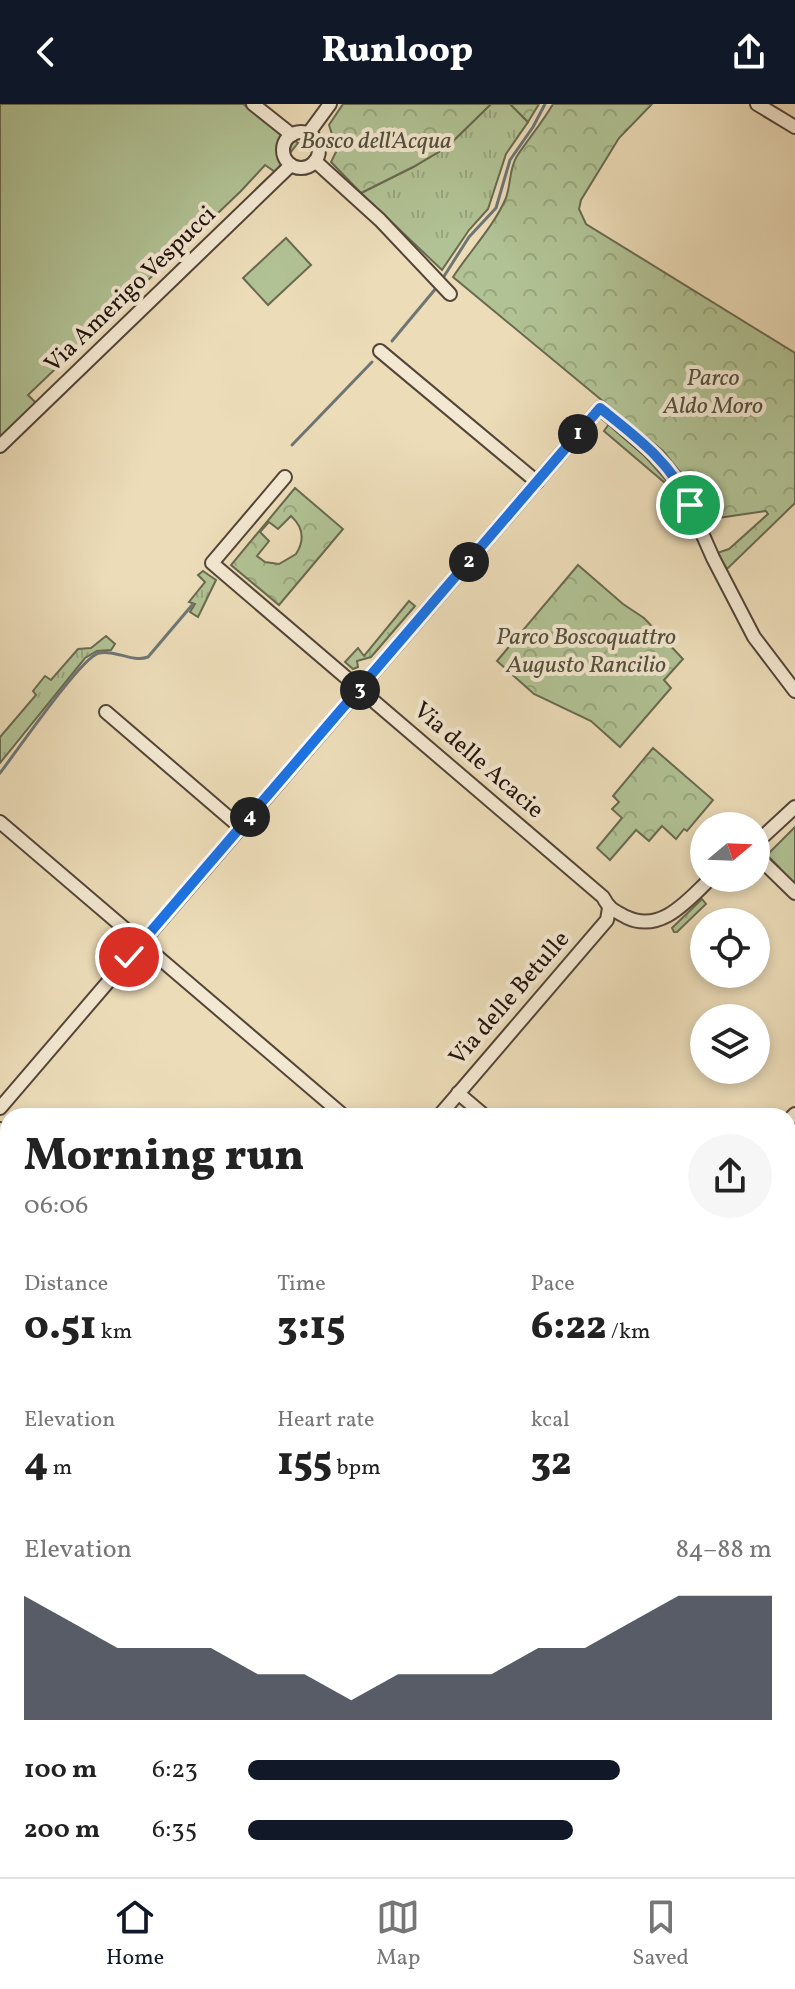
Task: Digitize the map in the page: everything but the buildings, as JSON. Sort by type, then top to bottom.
[{"type":"street","points":[[253,104],[292,135],[308,134]]},
{"type":"street","points":[[308,134],[330,104]]},
{"type":"street","points":[[757,104],[795,127]]},
{"type":"street","points":[[292,135],[283,149],[291,165],[301,168],[315,161],[319,146],[308,134]]},
{"type":"street","points":[[315,161],[380,220],[450,294]]},
{"type":"street","name":"Via Amerigo Vespucci","points":[[0,446],[291,165]]},
{"type":"street","points":[[380,351],[537,482]]},
{"type":"street","points":[[0,1108],[600,408],[659,459],[682,488],[713,558],[754,637],[795,691]]},
{"type":"street","name":"Via delle Acacie","points":[[285,477],[212,563],[603,897],[609,908],[640,924],[676,911],[696,892]]},
{"type":"street","points":[[106,712],[241,828]]},
{"type":"street","points":[[770,830],[795,807]]},
{"type":"street","points":[[0,822],[335,1108]]},
{"type":"street","points":[[770,869],[795,893]]},
{"type":"street","name":"Via delle Betulle","points":[[446,1108],[607,920],[609,908]]},
{"type":"street","points":[[458,1093],[476,1108]]},
{"type":"green space","points":[[0,104],[243,104],[298,143],[275,172],[265,165],[28,395],[36,403],[0,437]]},
{"type":"green space","name":"Bosco dell'Acqua","points":[[343,104],[491,104],[447,147],[361,193],[331,162],[337,150],[329,125]]},
{"type":"green space","points":[[491,104],[510,104],[528,122],[506,154],[488,209],[469,230],[442,270],[361,193],[447,147]]},
{"type":"green space","name":"Bosco dell'Acqua","points":[[510,104],[539,104],[528,122]]},
{"type":"green space","name":"Parco Aldo Moro","points":[[553,104],[652,104],[619,138],[581,200],[579,209],[586,224],[795,353],[795,503],[727,569],[717,553],[729,549],[768,514],[766,511],[704,520],[702,505],[693,488],[663,451],[453,277],[501,208],[508,193],[514,161]]},
{"type":"green space","points":[[286,238],[311,265],[268,305],[243,278]]},
{"type":"green space","points":[[609,424],[642,453],[666,480],[665,483],[604,431]]},
{"type":"green space","points":[[295,488],[343,529],[279,605],[231,565]],"holes":[[[291,516],[302,539],[296,554],[279,564],[265,562],[257,556],[269,541],[260,532],[269,522],[278,529]]]},
{"type":"green space","points":[[675,513],[689,516],[694,526],[688,535],[670,520]]},
{"type":"green space","name":"Parco Boscoquattro Augusto Rancilio","points":[[578,565],[644,618],[683,659],[664,680],[671,688],[620,747],[591,721],[534,694],[497,661]]},
{"type":"green space","points":[[203,571],[216,580],[198,617],[190,612],[195,604],[189,602],[205,582],[198,575]]},
{"type":"green space","points":[[409,601],[415,606],[371,657],[357,661],[358,667],[353,669],[345,662],[358,648],[364,656]]},
{"type":"green space","points":[[106,636],[115,644],[111,650],[97,651],[85,658],[0,763],[0,737],[36,695],[33,691],[45,676],[51,680],[78,649],[91,648]]},
{"type":"green space","points":[[653,748],[713,800],[703,812],[690,812],[690,827],[687,831],[684,829],[676,839],[662,826],[649,841],[636,830],[610,860],[597,848],[622,818],[612,809],[619,802],[613,796]]},
{"type":"green space","points":[[795,827],[795,884],[770,858],[770,852]]},
{"type":"green space","points":[[702,899],[706,904],[702,908],[693,908]]},
{"type":"green space","points":[[690,911],[690,919],[677,932],[672,928]]},
{"type":"waterway","points":[[441,281],[469,237],[496,208],[510,160],[545,104]]},
{"type":"waterway","points":[[392,341],[437,287]]},
{"type":"waterway","points":[[292,445],[372,362]]},
{"type":"waterway","points":[[0,773],[64,688],[90,659],[105,652],[148,657],[193,604]]},
{"type":"route","points":[[129,957],[600,408],[659,459],[682,488],[690,505]]}]
